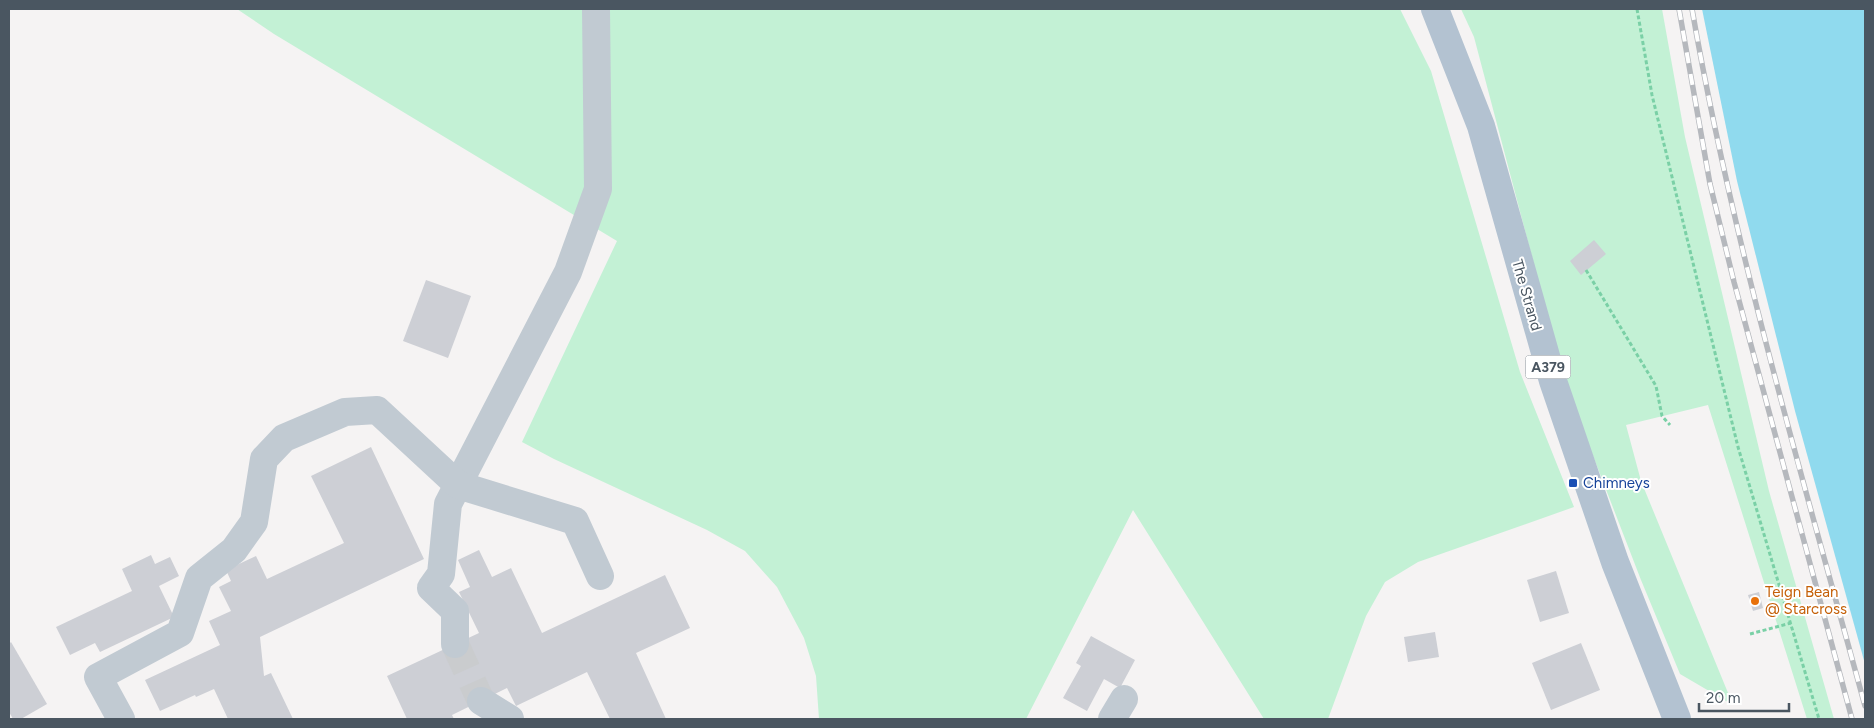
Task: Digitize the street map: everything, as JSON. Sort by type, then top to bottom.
[{"type":"main road","name":"The Strand","points":[[1435,9],[1481,126],[1553,381],[1615,562],[1677,719]]},
{"type":"lane","points":[[456,644],[454,611],[431,588],[441,574],[448,504],[568,272],[598,189],[596,9]]},
{"type":"lane","points":[[121,719],[98,678],[180,633],[199,578],[234,550],[254,522],[264,460],[284,438],[345,412],[377,410],[458,485],[575,521],[600,576]]},
{"type":"lane","points":[[481,701],[510,719]]},
{"type":"path","points":[[1637,9],[1654,104],[1738,447],[1820,719]]},
{"type":"path","points":[[1586,270],[1656,386],[1662,416],[1670,425]]},
{"type":"path","points":[[1750,634],[1791,623]]},
{"type":"green space","points":[[237,9],[1400,9],[1431,71],[1520,372],[1574,507],[1418,562],[1385,582],[1366,616],[1328,719],[1264,719],[1133,510],[1026,719],[819,719],[816,676],[804,638],[777,587],[745,551],[707,530],[554,459],[522,442],[617,241],[274,34]]},
{"type":"green space","points":[[1461,9],[1662,9],[1685,137],[1769,491],[1834,719],[1807,719],[1708,405],[1626,425],[1641,481],[1733,705],[1680,674],[1641,580],[1566,386],[1474,37]]},
{"type":"water","points":[[1702,9],[1865,9],[1865,664],[1795,411],[1737,181]]},
{"type":"building","points":[[1594,240],[1606,254],[1581,275],[1570,261]]},
{"type":"building","points":[[426,280],[471,296],[448,358],[403,341]]},
{"type":"building","points":[[371,447],[424,559],[260,637],[264,676],[271,673],[293,719],[228,719],[214,689],[196,697],[195,695],[160,711],[145,680],[220,645],[209,621],[231,611],[219,587],[231,581],[226,570],[256,556],[267,579],[344,543],[311,476]]},
{"type":"building","points":[[479,550],[492,577],[511,568],[542,633],[665,575],[690,628],[636,653],[666,719],[610,719],[587,672],[516,706],[507,688],[452,715],[454,719],[407,719],[387,676],[479,633],[459,592],[470,587],[458,560]]},
{"type":"building","points":[[151,555],[155,564],[170,557],[179,576],[159,586],[174,617],[100,652],[95,643],[70,655],[56,627],[132,591],[122,569]]},
{"type":"building","points":[[1556,571],[1569,613],[1540,622],[1527,580]]},
{"type":"building","points":[[1759,592],[1763,608],[1753,611],[1748,595]]},
{"type":"building","points":[[1435,632],[1439,657],[1408,662],[1404,637]]},
{"type":"building","points":[[1091,636],[1135,660],[1120,688],[1104,679],[1087,711],[1063,698],[1081,666],[1076,663]]},
{"type":"building","points":[[11,642],[47,704],[21,719],[13,719],[9,712],[9,644]]},
{"type":"building","points":[[1581,643],[1600,690],[1551,710],[1532,663]]},
{"type":"tunnel","points":[[455,644],[481,701]]},
{"type":"railway","points":[[1679,9],[1710,184],[1734,282],[1852,719]]},
{"type":"railway","points":[[1692,9],[1727,185],[1748,272],[1793,446],[1865,706]]},
{"type":"place","name":"Chimneys","points":[[1573,483]]},
{"type":"place","name":"Teign Bean @ Starcross","points":[[1755,601]]}]
